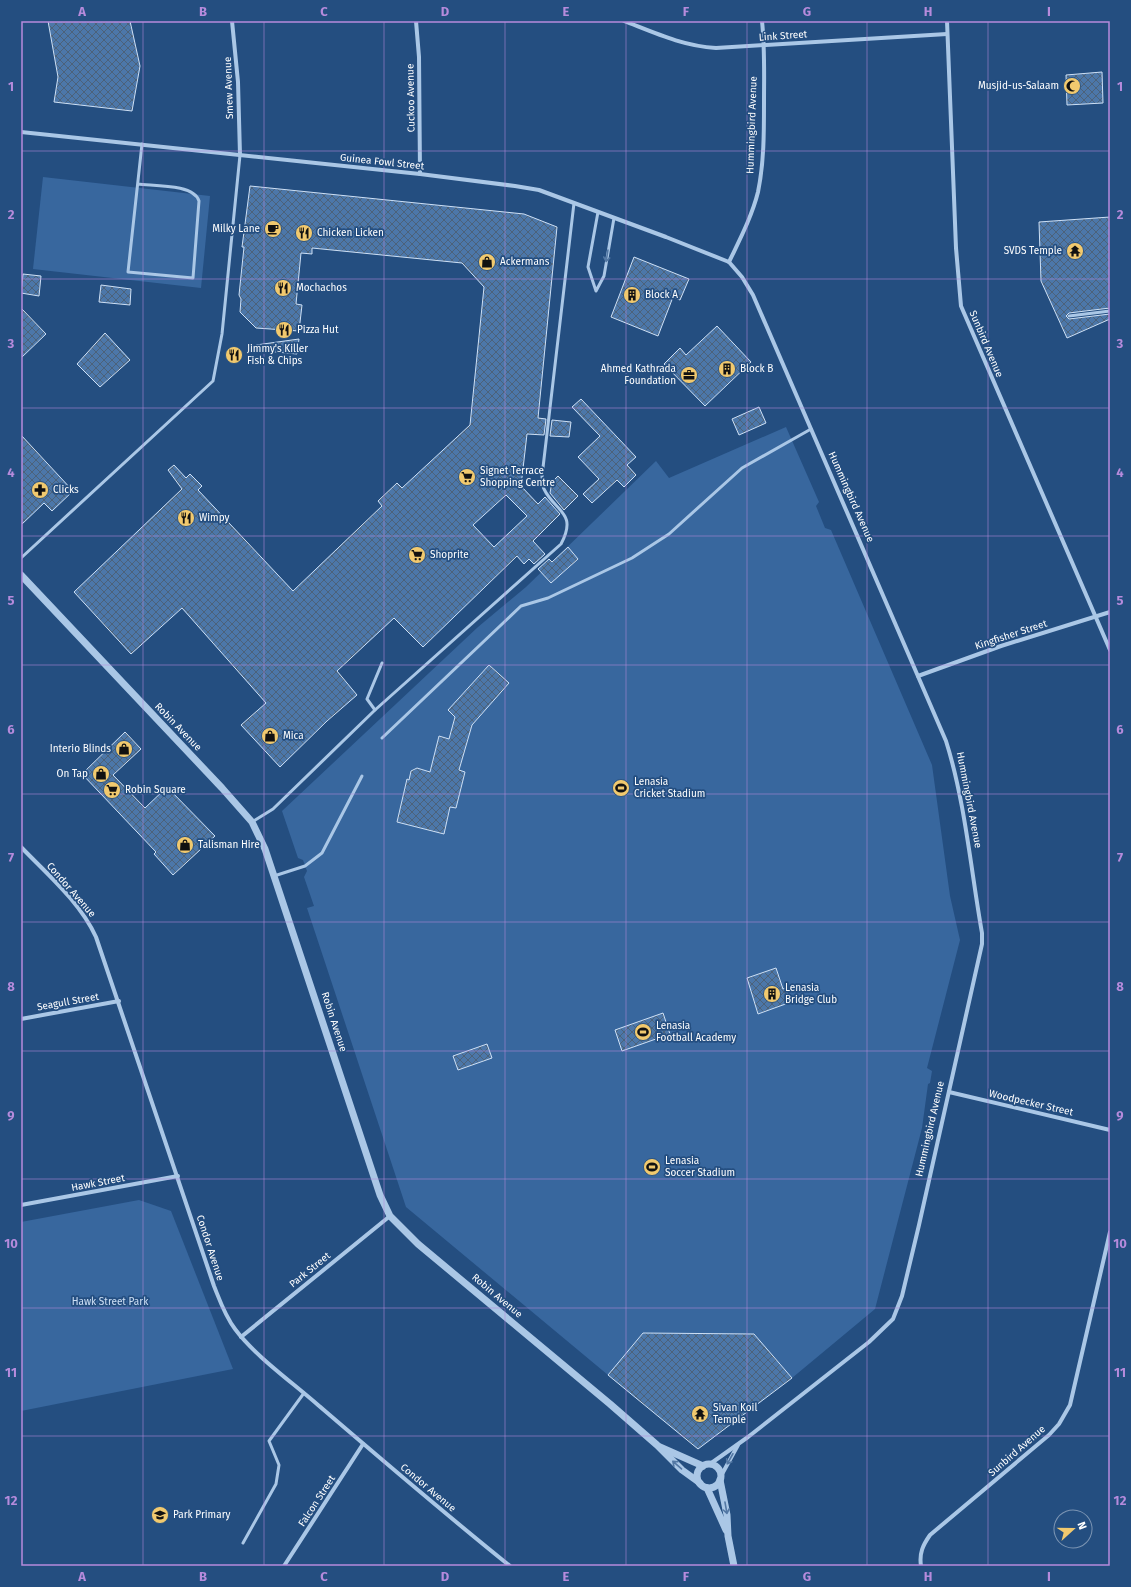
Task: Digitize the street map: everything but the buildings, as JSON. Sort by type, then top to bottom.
[{"type":"street","name":"Smew Avenue","points":[[232,21],[238,82],[240,155]]},
{"type":"street","name":"Cuckoo Avenue","points":[[416,21],[419,57],[420,174]]},
{"type":"street","name":"Link Street","points":[[624,21],[687,45],[716,48],[947,34]]},
{"type":"street","name":"Hummingbird Avenue","points":[[721,1478],[739,1443],[869,1342],[893,1320],[902,1296],[982,944],[982,933],[952,760],[918,676],[753,295],[742,277],[729,262],[748,221],[758,192],[762,169],[764,129],[764,45],[762,21]]},
{"type":"street","name":"Sunbird Avenue","points":[[947,21],[956,248],[961,306],[1110,650]]},
{"type":"street","name":"Guinea Fowl Street","points":[[21,132],[420,174],[539,190],[729,262]]},
{"type":"street","name":"Robin Avenue","points":[[21,576],[222,788],[252,822],[261,838],[380,1196],[390,1216],[418,1244],[657,1445],[671,1461],[700,1483]]},
{"type":"street","name":"Kingfisher Street","points":[[918,676],[1000,646],[1110,612]]},
{"type":"street","name":"Condor Avenue","points":[[21,847],[59,886],[90,924],[119,1001],[220,1300],[228,1319],[241,1337],[304,1393],[484,1546],[510,1566]]},
{"type":"street","name":"Seagull Street","points":[[21,1019],[119,1001]]},
{"type":"street","name":"Woodpecker Street","points":[[949,1092],[1110,1130]]},
{"type":"street","name":"Hawk Street","points":[[21,1205],[178,1176]]},
{"type":"street","name":"Park Street","points":[[241,1337],[390,1216]]},
{"type":"street","name":"Sunbird Avenue","points":[[921,1566],[921,1553],[924,1544],[930,1535],[1049,1436],[1059,1424],[1070,1405],[1110,1232]]},
{"type":"street","points":[[728,1536],[707,1488],[700,1483],[698,1476],[706,1465],[739,1443]]},
{"type":"street","name":"Falcon Street","points":[[284,1566],[363,1444]]},
{"type":"street","name":"Robin Avenue","points":[[657,1445],[706,1465]]},
{"type":"street","points":[[706,1465],[716,1467],[721,1478],[728,1515],[728,1536],[734,1566]]},
{"type":"street","points":[[707,1488],[714,1487],[721,1478]]},
{"type":"lane","points":[[138,184],[184,189],[192,191],[198,196],[199,201],[193,278],[128,272],[142,144]]},
{"type":"lane","points":[[21,558],[213,381],[222,334],[240,155]]},
{"type":"lane","points":[[252,822],[273,809],[375,710],[561,544],[566,534],[567,522],[563,511],[544,489],[542,476],[574,203]]},
{"type":"lane","points":[[598,212],[588,267],[596,291],[604,276],[614,218]]},
{"type":"lane","points":[[1069,316],[1110,311]]},
{"type":"lane","points":[[382,738],[521,606],[548,598],[632,558],[668,534],[742,468],[811,429]]},
{"type":"lane","points":[[375,710],[367,699],[382,663]]},
{"type":"lane","points":[[274,876],[305,866],[322,852],[362,776]]},
{"type":"lane","points":[[243,1543],[276,1484],[279,1466],[270,1441],[304,1393]]},
{"type":"green space","points":[[43,177],[210,196],[201,288],[33,269]]},
{"type":"green space","name":"Lenasia Cricket Stadium","points":[[786,427],[819,502],[816,506],[825,528],[831,530],[932,765],[950,896],[960,940],[927,1068],[932,1071],[930,1083],[928,1084],[922,1128],[875,1309],[792,1378],[754,1334],[643,1333],[608,1375],[406,1207],[307,908],[314,906],[304,877],[307,871],[303,860],[298,858],[282,811],[478,627],[526,587],[656,461],[669,478]]},
{"type":"green space","name":"Hawk Street Park","points":[[139,1200],[171,1211],[233,1369],[21,1411],[21,1222]]},
{"type":"place","name":"Musjid-us-Salaam","points":[[1072,86]]},
{"type":"place","name":"Milky Lane","points":[[273,229]]},
{"type":"place","name":"Chicken Licken","points":[[304,233]]},
{"type":"place","name":"SVDS Temple","points":[[1075,251]]},
{"type":"place","name":"Ackermans","points":[[487,262]]},
{"type":"place","name":"Mochachos","points":[[283,288]]},
{"type":"place","name":"Block A","points":[[632,295]]},
{"type":"place","name":"Pizza Hut","points":[[284,330]]},
{"type":"place","name":"Jimmy's Killer Fish & Chips","points":[[234,355]]},
{"type":"place","name":"Block B","points":[[727,369]]},
{"type":"place","name":"Ahmed Kathrada Foundation","points":[[689,375]]},
{"type":"place","name":"Signet Terrace Shopping Centre","points":[[467,477]]},
{"type":"place","name":"Clicks","points":[[40,490]]},
{"type":"place","name":"Wimpy","points":[[186,518]]},
{"type":"place","name":"Shoprite","points":[[417,555]]},
{"type":"place","name":"Mica","points":[[270,736]]},
{"type":"place","name":"Interio Blinds","points":[[124,749]]},
{"type":"place","name":"On Tap","points":[[101,774]]},
{"type":"place","name":"Lenasia Cricket Stadium","points":[[621,788]]},
{"type":"place","name":"Robin Square","points":[[112,790]]},
{"type":"place","name":"Talisman Hire","points":[[185,845]]},
{"type":"place","name":"Lenasia Bridge Club","points":[[772,994]]},
{"type":"place","name":"Lenasia Football Academy","points":[[643,1032]]},
{"type":"place","name":"Lenasia Soccer Stadium","points":[[652,1167]]},
{"type":"place","name":"Sivan Koil Temple","points":[[700,1414]]},
{"type":"place","name":"Park Primary","points":[[160,1515]]}]
